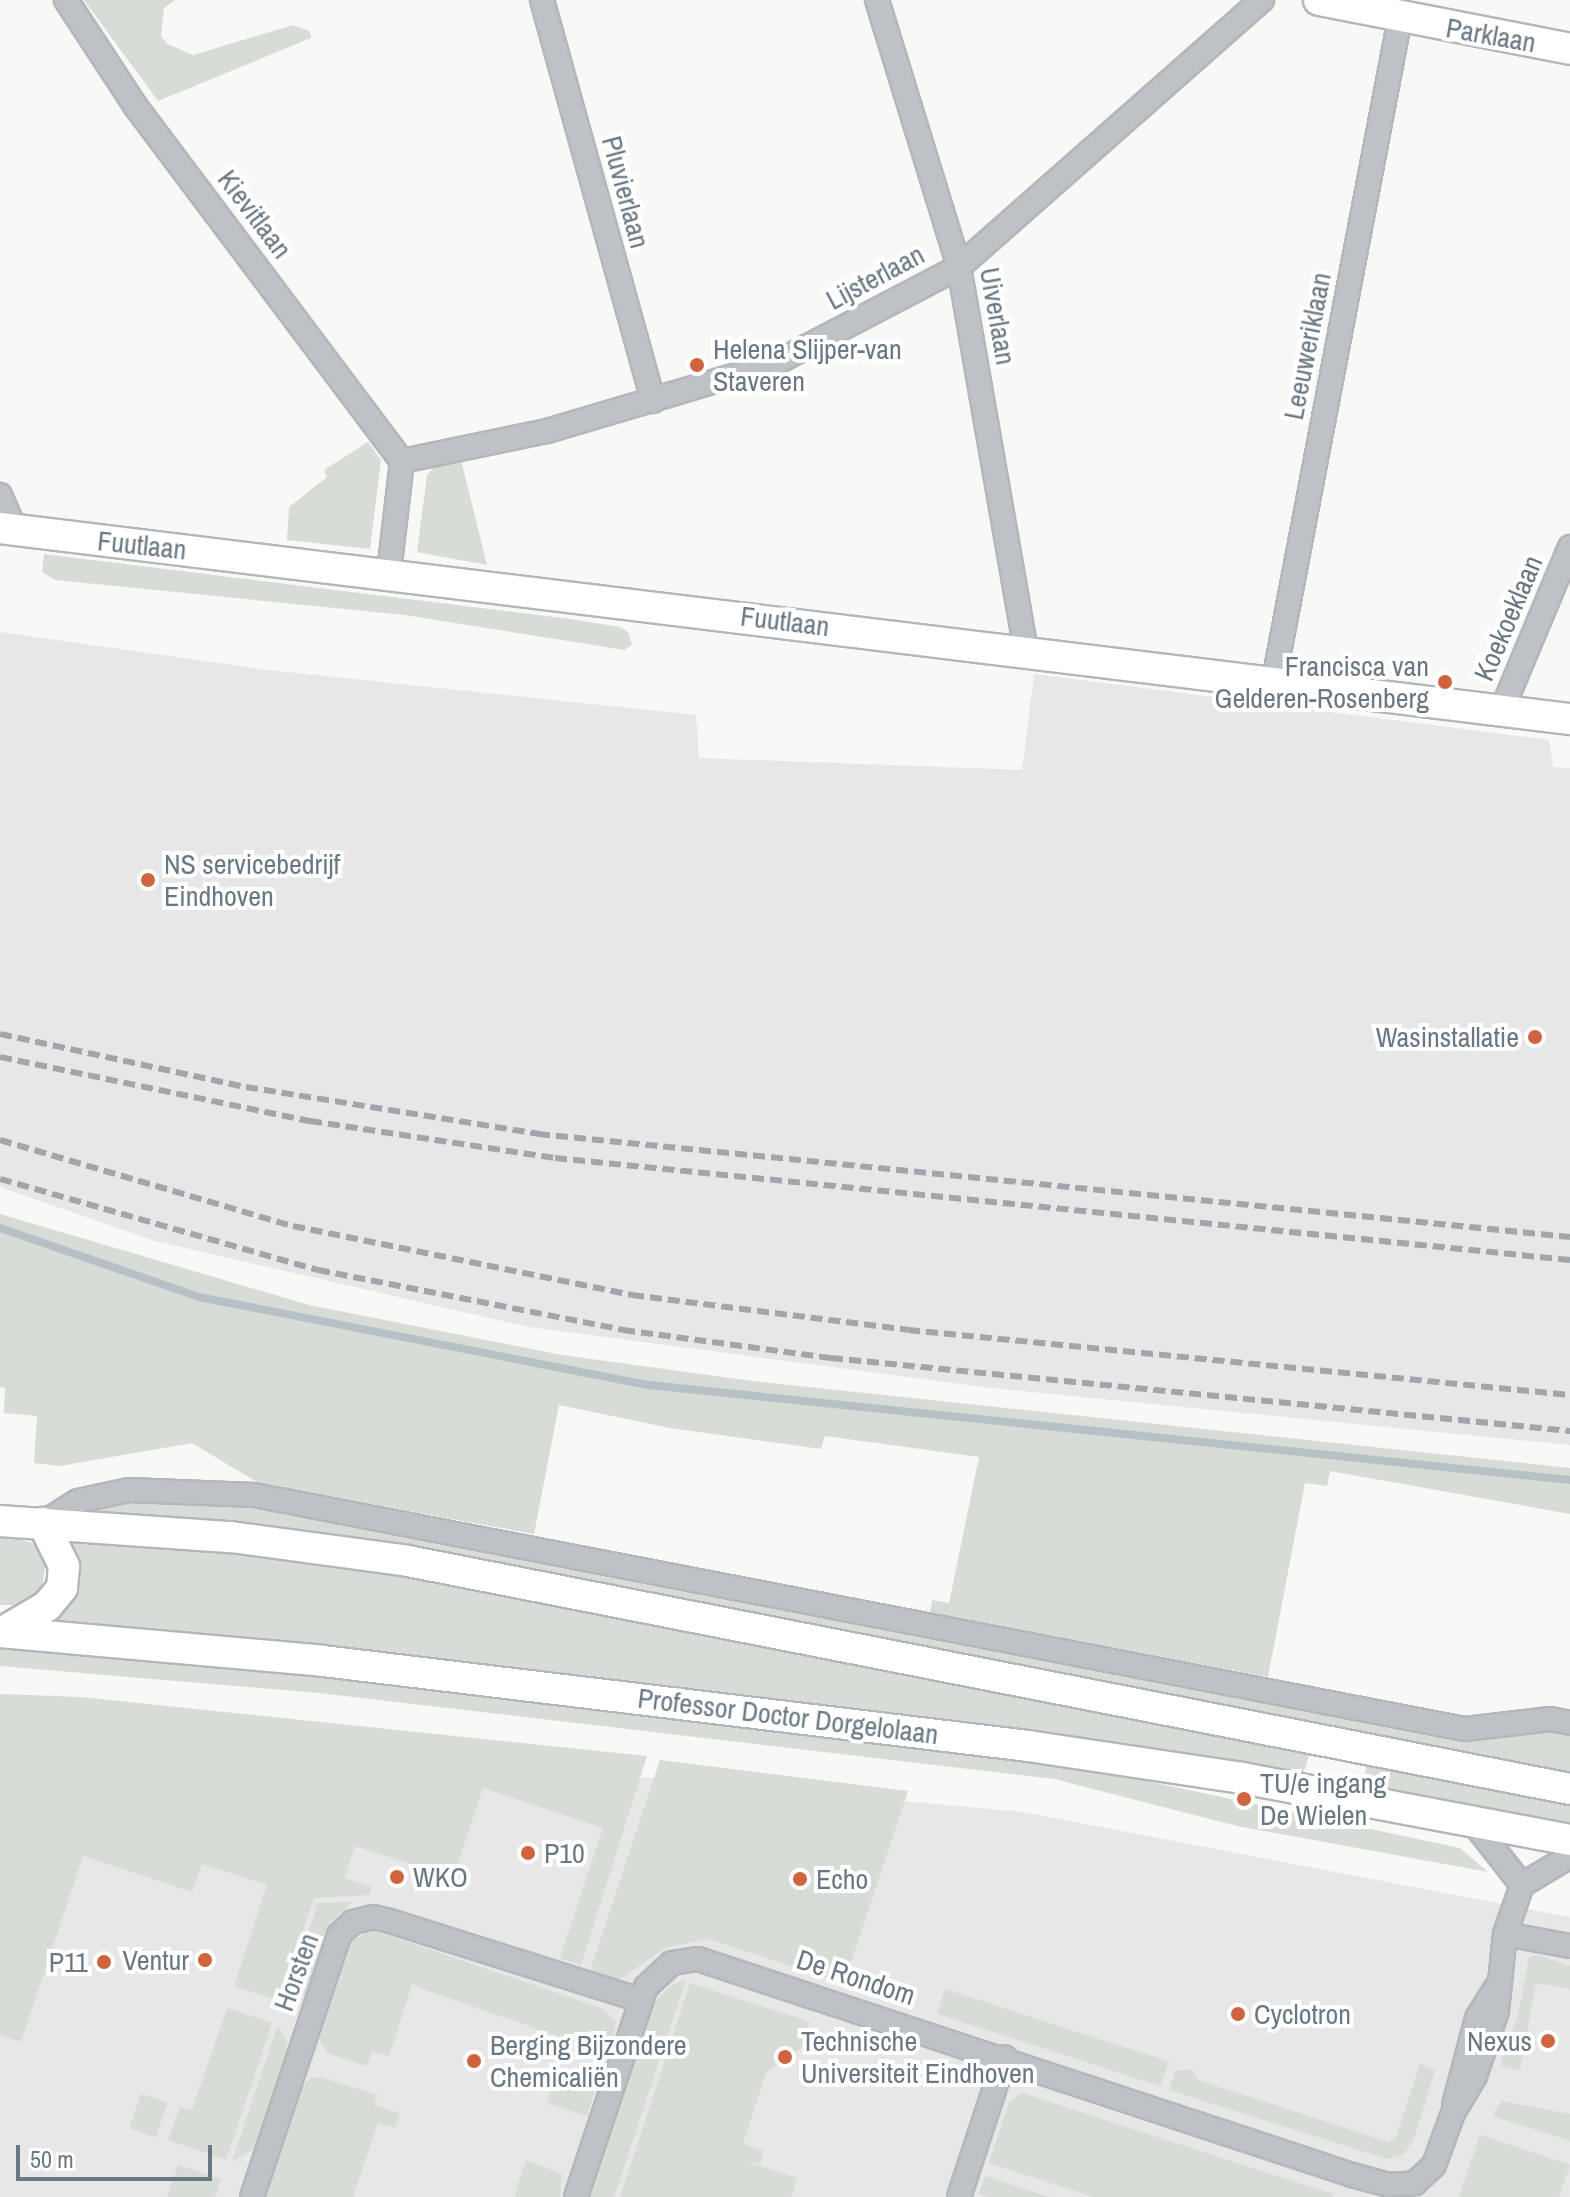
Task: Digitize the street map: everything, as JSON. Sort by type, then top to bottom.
[{"type":"main road","name":"Parklaan","points":[[1319,0],[1570,49]]},
{"type":"main road","name":"Fuutlaan","points":[[8,530],[389,572],[1273,685],[1570,719]]},
{"type":"main road","points":[[0,1521],[231,1537],[396,1559],[1570,1789]]},
{"type":"main road","points":[[2,1632],[47,1606],[62,1588],[64,1566],[43,1523]]},
{"type":"main road","name":"Professor Doctor Dorgelolaan","points":[[2,1632],[294,1658],[815,1718],[1213,1774],[1570,1840]]},
{"type":"street","name":"Kievitlaan","points":[[66,0],[136,107],[402,461]]},
{"type":"street","name":"Pluvierlaan","points":[[542,0],[653,401]]},
{"type":"street","name":"Uiverlaan","points":[[877,0],[959,267],[1026,652]]},
{"type":"street","name":"Lijsterlaan","points":[[402,461],[547,431],[776,363],[959,267],[1262,0]]},
{"type":"street","name":"Leeuweriklaan","points":[[1273,685],[1400,18]]},
{"type":"street","points":[[389,572],[402,461]]},
{"type":"street","points":[[0,495],[8,530]]},
{"type":"street","name":"Koekoeklaan","points":[[1501,712],[1570,547]]},
{"type":"street","points":[[43,1523],[78,1501],[129,1490],[254,1495],[1465,1729],[1550,1719],[1570,1723]]},
{"type":"street","points":[[1471,1820],[1522,1885],[1570,1856]]},
{"type":"street","name":"De Rondom","points":[[576,2197],[641,2000],[661,1970],[698,1959],[1389,2185],[1415,2183],[1429,2173],[1453,2113],[1457,2078],[1477,2018],[1496,1988],[1505,1934],[1522,1885]]},
{"type":"street","name":"Horsten","points":[[252,2197],[339,1935],[353,1922],[373,1917],[390,1921],[641,2000]]},
{"type":"street","points":[[1505,1934],[1570,1946]]},
{"type":"street","points":[[959,2197],[1005,2057]]},
{"type":"shaded area","points":[[84,0],[175,0],[164,8],[161,36],[167,44],[193,55],[293,25],[310,31],[311,38],[158,101]]},
{"type":"shaded area","points":[[368,442],[381,460],[370,549],[287,540],[289,507],[327,477],[324,470]]},
{"type":"shaded area","points":[[461,460],[487,565],[417,552],[427,475],[437,464]]},
{"type":"shaded area","points":[[44,554],[570,619],[620,627],[628,632],[632,645],[624,650],[405,615],[55,580],[42,572]]},
{"type":"shaded area","points":[[0,632],[268,670],[696,715],[699,758],[1022,770],[1034,674],[1549,740],[1553,767],[1570,768],[1570,1445],[991,1388],[529,1327],[155,1241],[0,1187]]},
{"type":"shaded area","points":[[0,1214],[309,1305],[562,1355],[752,1381],[1570,1468],[1570,1514],[1330,1471],[1327,1486],[1305,1483],[1268,1677],[930,1613],[932,1600],[949,1603],[979,1457],[825,1436],[821,1449],[670,1428],[559,1405],[534,1534],[260,1484],[192,1443],[60,1466],[34,1463],[37,1416],[4,1413],[5,1388],[0,1387]]},
{"type":"shaded area","points":[[125,1499],[268,1508],[1470,1739],[1549,1730],[1570,1734],[1570,1774],[339,1534],[82,1512],[82,1506]]},
{"type":"shaded area","points":[[0,1534],[33,1543],[46,1563],[41,1592],[21,1605],[0,1605]]},
{"type":"shaded area","points":[[74,1538],[360,1567],[1309,1755],[1303,1775],[911,1716],[238,1637],[56,1621],[54,1616],[70,1604],[78,1585],[79,1566],[70,1546]]},
{"type":"shaded area","points":[[0,1644],[84,1648],[1053,1761],[1460,1848],[1488,1872],[1237,1826],[1054,1779],[319,1693],[0,1666]]},
{"type":"shaded area","points":[[0,1694],[81,1697],[647,1756],[581,1965],[560,1958],[603,1828],[483,1788],[453,1878],[355,1846],[344,1878],[372,1887],[369,1895],[314,1898],[279,2001],[234,1986],[267,1885],[202,1864],[192,1892],[83,1856],[21,2042],[0,2035]]},
{"type":"shaded area","name":"Technische Universiteit Eindhoven","points":[[0,1743],[530,1767],[1023,1812],[1570,1917],[1570,2197],[0,2197]]},
{"type":"shaded area","points":[[660,1760],[908,1791],[844,1983],[707,1939],[665,1948],[619,1980],[590,1971]]},
{"type":"shaded area","points":[[1367,1764],[1570,1803],[1570,1827],[1367,1787],[1363,1782]]},
{"type":"shaded area","points":[[352,1902],[331,1922],[305,1994],[285,2003],[318,1903]]},
{"type":"shaded area","points":[[370,1929],[601,2008],[616,2022],[610,2046],[597,2050],[412,1985],[389,2056],[372,2051],[367,2066],[328,2053],[318,2037],[349,1944]]},
{"type":"shaded area","points":[[1537,1955],[1570,1966],[1570,1989],[1536,1983],[1520,2070],[1500,2066],[1519,2011],[1529,1957]]},
{"type":"shaded area","points":[[686,1980],[614,2197],[591,2197],[654,2003],[670,1986]]},
{"type":"shaded area","points":[[690,1983],[810,2022],[801,2048],[766,2073],[743,2144],[764,2151],[760,2163],[745,2161],[797,2178],[791,2197],[620,2197]]},
{"type":"shaded area","points":[[945,1989],[1168,2062],[1160,2086],[937,2014]]},
{"type":"shaded area","points":[[227,2008],[272,2023],[226,2160],[168,2140],[180,2107],[192,2110]]},
{"type":"shaded area","points":[[278,2025],[287,2042],[286,2054],[255,2149],[232,2161]]},
{"type":"shaded area","points":[[1420,2064],[1435,2070],[1414,2139],[1404,2154],[1387,2159],[1169,2090],[1175,2071],[1192,2069],[1198,2080],[1388,2142],[1396,2138]]},
{"type":"shaded area","points":[[584,2074],[592,2074],[597,2083],[587,2116],[547,2103],[555,2078],[576,2084]]},
{"type":"shaded area","points":[[320,2077],[377,2095],[374,2105],[400,2114],[395,2128],[378,2123],[353,2197],[265,2197],[301,2089],[309,2079]]},
{"type":"shaded area","points":[[1022,2093],[1333,2194],[1332,2197],[1094,2197],[989,2163],[1009,2103]]},
{"type":"shaded area","points":[[141,2094],[167,2103],[156,2137],[129,2128]]},
{"type":"shaded area","points":[[1501,2101],[1570,2114],[1570,2141],[1493,2116]]},
{"type":"shaded area","points":[[1480,2135],[1570,2165],[1559,2197],[1459,2197]]},
{"type":"shaded area","points":[[526,2160],[562,2174],[560,2197],[514,2197]]},
{"type":"shaded area","points":[[178,2165],[221,2179],[215,2197],[167,2197]]},
{"type":"shaded area","points":[[985,2176],[1049,2197],[987,2197],[979,2194]]},
{"type":"waterway","points":[[0,1228],[199,1297],[649,1385],[1570,1480]]},
{"type":"railway","points":[[0,1034],[246,1087],[538,1134],[1570,1237]]},
{"type":"railway","points":[[0,1057],[310,1121],[555,1158],[1570,1260]]},
{"type":"railway","points":[[0,1140],[293,1226],[632,1295],[908,1330],[1570,1395]]},
{"type":"railway","points":[[0,1179],[318,1270],[623,1330],[831,1358],[1570,1431]]},
{"type":"place","name":"Helena Slijper-van Staveren","points":[[697,365]]},
{"type":"place","name":"Francisca van Gelderen-Rosenberg","points":[[1445,682]]},
{"type":"place","name":"NS servicebedrijf Eindhoven","points":[[148,880]]},
{"type":"place","name":"Wasinstallatie","points":[[1535,1037]]},
{"type":"place","name":"TU/e ingang De Wielen","points":[[1244,1799]]},
{"type":"place","name":"P10","points":[[528,1853]]},
{"type":"place","name":"WKO","points":[[397,1877]]},
{"type":"place","name":"Echo","points":[[800,1879]]},
{"type":"place","name":"Ventur","points":[[205,1960]]},
{"type":"place","name":"P11","points":[[104,1962]]},
{"type":"place","name":"Cyclotron","points":[[1238,2014]]},
{"type":"place","name":"Nexus","points":[[1548,2041]]},
{"type":"place","name":"Technische Universiteit Eindhoven","points":[[785,2057]]},
{"type":"place","name":"Berging Bijzondere Chemicaliën","points":[[474,2061]]}]
